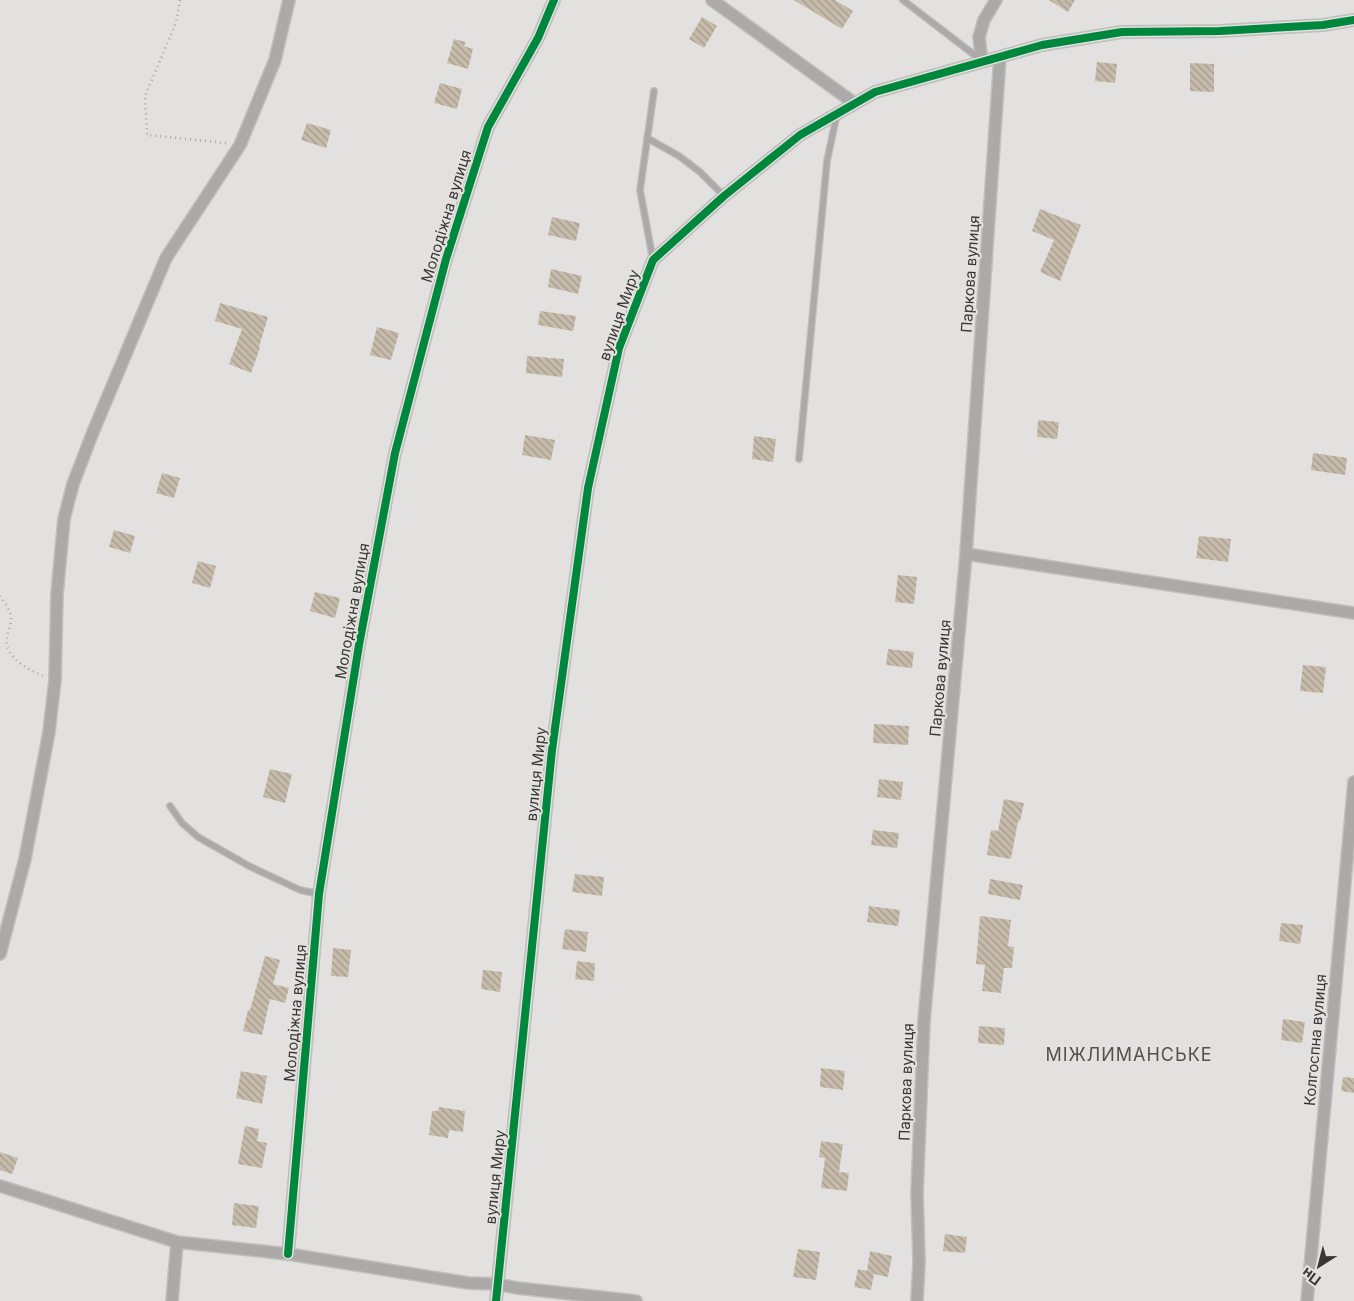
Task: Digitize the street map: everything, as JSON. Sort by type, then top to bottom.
[{"type":"street","points":[[0,954],[26,859],[50,732],[55,680],[58,594],[64,520],[73,484],[92,432],[166,258],[240,145],[275,60],[289,0]]},
{"type":"street","name":"Молодіжна вулиця","points":[[288,1254],[319,894],[359,645],[397,444],[446,259],[488,127],[538,38],[554,0]]},
{"type":"street","points":[[712,0],[854,103]]},
{"type":"street","points":[[982,62],[979,36],[984,20],[996,0]]},
{"type":"street","points":[[653,260],[724,196],[800,135],[875,92],[1042,45],[1122,32],[1220,31],[1323,25],[1354,20]]},
{"type":"street","name":"Паркова вулиця","points":[[917,1301],[917,1192],[924,1021],[966,554],[1000,57]]},
{"type":"street","name":"вулиця Миру","points":[[496,1301],[552,750],[588,488],[620,348],[653,260]]},
{"type":"street","points":[[966,554],[1354,613]]},
{"type":"street","name":"Колгоспна вулиця","points":[[1306,1301],[1354,782]]},
{"type":"street","points":[[0,1186],[177,1242],[288,1254],[468,1283],[498,1284],[517,1288],[636,1301]]},
{"type":"street","points":[[172,1301],[177,1242]]},
{"type":"lane","points":[[903,0],[982,62]]},
{"type":"lane","points":[[653,260],[640,190],[654,91]]},
{"type":"lane","points":[[799,459],[827,162],[838,113]]},
{"type":"lane","points":[[647,138],[679,156],[700,172],[724,196]]},
{"type":"lane","points":[[170,806],[182,823],[206,842],[249,866],[300,890],[319,894]]},
{"type":"path","points":[[180,0],[176,23],[145,96],[147,135],[240,145]]},
{"type":"path","points":[[0,596],[11,616],[6,644],[12,656],[33,672],[55,680]]},
{"type":"building","points":[[794,0],[835,0],[853,11],[842,29]]},
{"type":"building","points":[[1049,0],[1075,0],[1068,12]]},
{"type":"building","points":[[702,17],[717,26],[704,48],[689,39]]},
{"type":"building","points":[[454,39],[466,42],[464,46],[473,49],[468,69],[447,63]]},
{"type":"building","points":[[1097,62],[1117,64],[1115,83],[1095,81]]},
{"type":"building","points":[[1190,63],[1214,64],[1214,92],[1190,91]]},
{"type":"building","points":[[440,83],[462,89],[457,109],[434,103]]},
{"type":"building","points":[[307,123],[331,130],[326,148],[301,140]]},
{"type":"building","points":[[1040,209],[1081,225],[1060,281],[1040,272],[1054,240],[1032,231]]},
{"type":"building","points":[[552,217],[580,223],[576,241],[548,235]]},
{"type":"building","points":[[551,269],[582,276],[578,294],[548,287]]},
{"type":"building","points":[[220,303],[268,317],[251,373],[229,364],[242,329],[215,321]]},
{"type":"building","points":[[540,311],[576,316],[573,331],[538,325]]},
{"type":"building","points":[[377,327],[399,333],[391,360],[370,355]]},
{"type":"building","points":[[527,356],[564,359],[562,377],[526,373]]},
{"type":"building","points":[[1038,420],[1059,422],[1057,439],[1037,437]]},
{"type":"building","points":[[525,435],[555,440],[551,460],[522,455]]},
{"type":"building","points":[[754,436],[776,439],[773,462],[752,459]]},
{"type":"building","points":[[1313,453],[1347,458],[1345,475],[1311,470]]},
{"type":"building","points":[[162,473],[180,478],[174,498],[156,493]]},
{"type":"building","points":[[114,530],[135,536],[130,553],[109,547]]},
{"type":"building","points":[[1199,536],[1231,539],[1228,562],[1196,558]]},
{"type":"building","points":[[198,561],[216,566],[210,588],[192,583]]},
{"type":"building","points":[[898,575],[917,577],[914,604],[895,602]]},
{"type":"building","points":[[315,592],[340,598],[335,618],[310,611]]},
{"type":"building","points":[[888,649],[914,652],[912,668],[886,665]]},
{"type":"building","points":[[1303,665],[1326,667],[1323,693],[1300,691]]},
{"type":"building","points":[[874,724],[909,726],[908,745],[873,743]]},
{"type":"building","points":[[270,769],[292,774],[285,803],[263,797]]},
{"type":"building","points":[[879,779],[903,782],[901,800],[877,797]]},
{"type":"building","points":[[1004,799],[1024,803],[1020,821],[1018,821],[1011,859],[987,855],[991,830],[998,831]]},
{"type":"building","points":[[873,830],[899,833],[897,848],[871,845]]},
{"type":"building","points":[[575,874],[604,877],[602,896],[572,892]]},
{"type":"building","points":[[990,879],[1023,885],[1020,900],[988,894]]},
{"type":"building","points":[[869,906],[900,910],[898,926],[867,922]]},
{"type":"building","points":[[980,916],[1011,920],[1008,946],[1014,947],[1012,968],[1004,968],[1001,993],[982,991],[985,965],[976,964]]},
{"type":"building","points":[[1281,923],[1303,925],[1300,944],[1279,941]]},
{"type":"building","points":[[565,929],[588,932],[586,952],[562,949]]},
{"type":"building","points":[[333,948],[351,950],[348,977],[331,976]]},
{"type":"building","points":[[265,956],[280,960],[273,984],[289,988],[285,1003],[270,999],[262,1035],[243,1031]]},
{"type":"building","points":[[577,961],[595,963],[594,981],[575,979]]},
{"type":"building","points":[[483,970],[502,972],[500,992],[481,989]]},
{"type":"building","points":[[1283,1019],[1305,1022],[1302,1043],[1281,1040]]},
{"type":"building","points":[[979,1026],[1005,1028],[1004,1045],[978,1043]]},
{"type":"building","points":[[821,1068],[845,1071],[843,1090],[820,1087]]},
{"type":"building","points":[[241,1071],[267,1076],[262,1104],[236,1098]]},
{"type":"building","points":[[1343,1077],[1354,1078],[1354,1093],[1341,1091]]},
{"type":"building","points":[[439,1107],[465,1111],[463,1132],[449,1130],[448,1138],[429,1135],[432,1111],[438,1111]]},
{"type":"building","points":[[245,1126],[259,1129],[257,1141],[267,1143],[262,1168],[238,1164]]},
{"type":"building","points":[[821,1141],[843,1144],[839,1172],[849,1173],[847,1191],[821,1188],[825,1158],[819,1157]]},
{"type":"building","points":[[0,1152],[18,1158],[12,1174],[0,1170]]},
{"type":"building","points":[[234,1203],[259,1206],[256,1228],[232,1225]]},
{"type":"building","points":[[945,1234],[967,1237],[965,1253],[943,1251]]},
{"type":"building","points":[[798,1249],[820,1252],[816,1280],[793,1277]]},
{"type":"building","points":[[870,1251],[892,1256],[888,1277],[874,1274],[871,1290],[854,1287],[858,1269],[867,1271]]},
{"type":"cycle path","points":[[288,1254],[319,894],[359,645],[395,453],[446,259],[488,127],[538,38],[554,0]]},
{"type":"cycle path","points":[[496,1301],[552,750],[588,488],[619,348],[653,260],[724,196],[800,135],[875,92],[1042,45],[1122,32],[1220,31],[1323,25],[1354,20]]},
{"type":"district","name":"МІЖЛИМАНСЬКЕ","points":[[1129,1054]]}]
